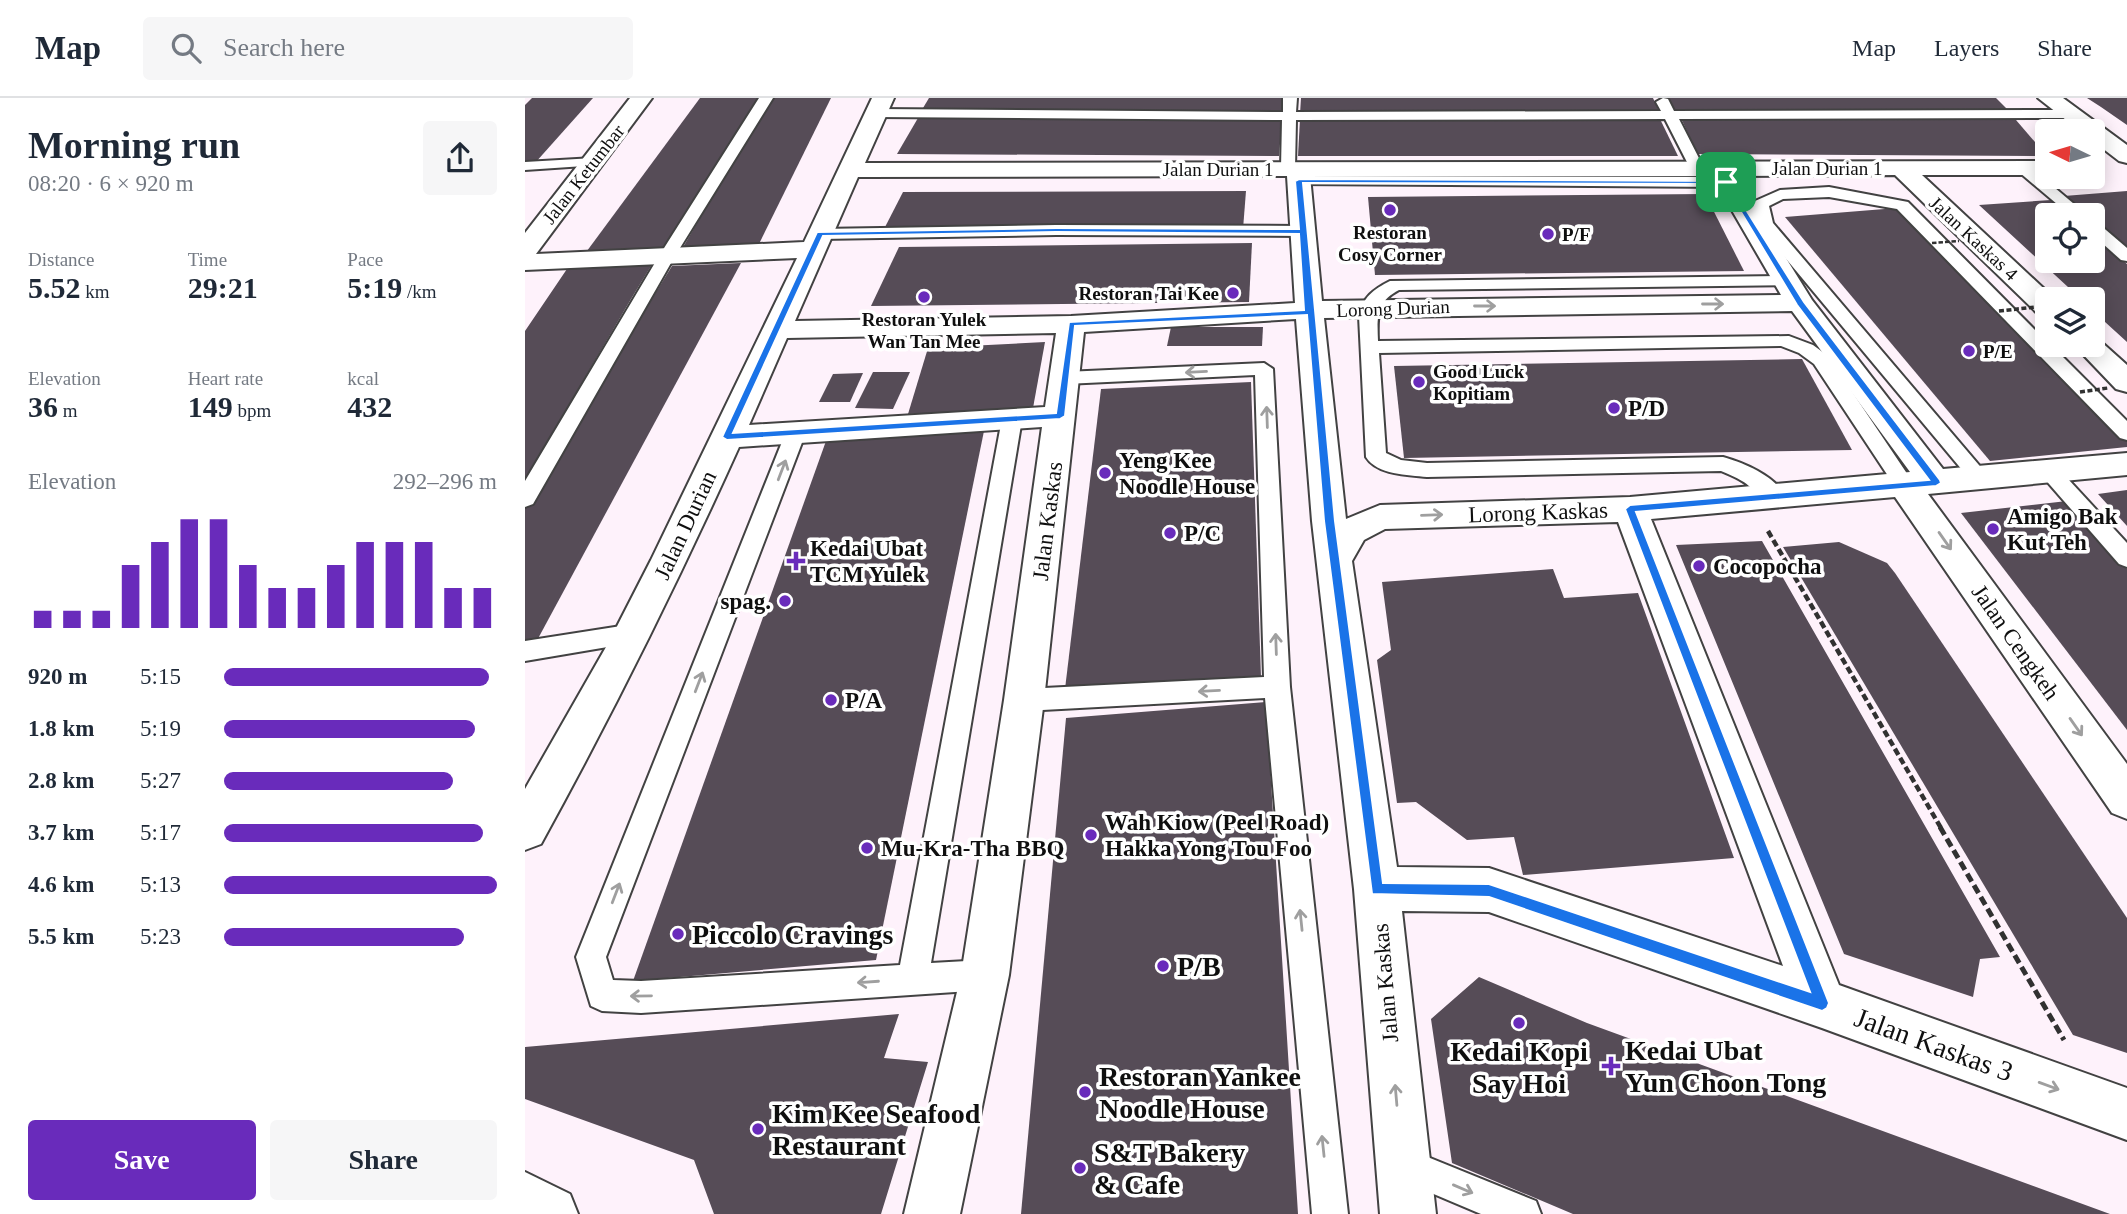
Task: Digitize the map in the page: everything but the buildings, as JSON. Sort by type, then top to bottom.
[{"type":"street","name":"Jalan Ketumbar","points":[[525,250],[641,98]]},
{"type":"street","points":[[2049,98],[2127,156]]},
{"type":"street","name":"Jalan Durian","points":[[525,830],[575,745],[634,634],[879,106]]},
{"type":"street","name":"Jalan Kaskas 4","points":[[1901,169],[2035,300]]},
{"type":"street","name":"Jalan Durian 1","points":[[850,170],[1714,173],[2035,169]]},
{"type":"street","name":"Jalan Kaskas","points":[[1295,172],[1335,560],[1377,889],[1405,1189]]},
{"type":"street","name":"Jalan Cengkeh","points":[[1714,173],[2127,799]]},
{"type":"street","points":[[525,262],[667,256],[817,241]]},
{"type":"street","name":"Lorong Durian","points":[[776,330],[1072,324],[1368,307],[1793,292]]},
{"type":"street","name":"Jalan Kaskas","points":[[932,1214],[985,975],[1024,700],[1072,324]]},
{"type":"street","points":[[2097,357],[2117,385]]},
{"type":"street","points":[[727,437],[1012,419],[1062,397]]},
{"type":"street","name":"Lorong Kaskas","points":[[1335,560],[1351,531],[1380,517],[1630,509],[2127,464]]},
{"type":"street","points":[[1326,480],[1380,517]]},
{"type":"street","points":[[1630,509],[1822,1003]]},
{"type":"street","name":"Jalan Kaskas 3","points":[[1377,889],[1489,890],[1822,1003],[2115,1110]]},
{"type":"street","points":[[525,1200],[550,1214]]},
{"type":"lane","points":[[525,499],[667,256],[766,98]]},
{"type":"lane","points":[[1290,98],[1295,172],[1714,173]]},
{"type":"lane","points":[[1661,98],[1714,173]]},
{"type":"lane","points":[[879,106],[1290,116],[2071,114]]},
{"type":"lane","points":[[525,166],[594,162]]},
{"type":"lane","points":[[2055,189],[2068,203]]},
{"type":"lane","points":[[1980,478],[1765,225],[1761,204],[1780,195],[1829,192],[1902,205],[2127,433]]},
{"type":"lane","points":[[817,241],[1056,230],[1303,231]]},
{"type":"lane","points":[[2105,237],[2127,256]]},
{"type":"lane","points":[[1368,307],[1376,457],[1397,467],[1427,470],[1723,464],[1749,475],[1761,496]]},
{"type":"lane","points":[[1369,347],[1783,340],[1806,349],[1821,360],[1921,484]]},
{"type":"lane","points":[[1062,397],[1264,369],[1277,687],[1330,1214]]},
{"type":"lane","points":[[913,979],[1012,419]]},
{"type":"lane","points":[[796,432],[591,957],[602,996],[641,997],[985,975]]},
{"type":"lane","points":[[2050,472],[2127,558]]},
{"type":"lane","points":[[525,651],[634,634]]},
{"type":"lane","points":[[1024,700],[1277,687]]},
{"type":"lane","points":[[1405,1189],[1523,1214]]},
{"type":"path","points":[[1932,243],[1959,241]]},
{"type":"path","points":[[1999,311],[2035,308]]},
{"type":"path","points":[[2080,392],[2117,385]]},
{"type":"path","points":[[1761,496],[2115,1110]]},
{"type":"place","name":"Restoran Cosy Corner","points":[[1390,210]]},
{"type":"place","name":"P/F","points":[[1548,234]]},
{"type":"place","name":"Restoran Tai Kee","points":[[1233,293]]},
{"type":"place","name":"Restoran Yulek Wan Tan Mee","points":[[924,297]]},
{"type":"place","name":"P/E","points":[[1969,351]]},
{"type":"place","name":"Good Luck Kopitiam","points":[[1419,382]]},
{"type":"place","name":"P/D","points":[[1614,408]]},
{"type":"place","name":"Yeng Kee Noodle House","points":[[1105,473]]},
{"type":"place","name":"Amigo Bak Kut Teh","points":[[1993,529]]},
{"type":"place","name":"P/C","points":[[1170,533]]},
{"type":"place","name":"Kedai Ubat TCM Yulek","points":[[796,561]]},
{"type":"place","name":"Cocopocha","points":[[1699,566]]},
{"type":"place","name":"spag.","points":[[785,601]]},
{"type":"place","name":"P/A","points":[[831,700]]},
{"type":"place","name":"Wah Kiow (Peel Road) Hakka Yong Tou Foo","points":[[1091,835]]},
{"type":"place","name":"Mu-Kra-Tha BBQ","points":[[867,848]]},
{"type":"place","name":"Piccolo Cravings","points":[[678,934]]},
{"type":"place","name":"P/B","points":[[1163,966]]},
{"type":"place","name":"Kedai Kopi Say Hoi","points":[[1519,1023]]},
{"type":"place","name":"Kedai Ubat Yun Choon Tong","points":[[1611,1066]]},
{"type":"place","name":"Restoran Yankee Noodle House","points":[[1085,1092]]},
{"type":"place","name":"Kim Kee Seafood Restaurant","points":[[758,1129]]},
{"type":"place","name":"S&T Bakery & Cafe","points":[[1080,1168]]},
{"type":"route","points":[[1726,182],[1299,181],[1303,231],[1309,312],[1072,324],[1060,416],[727,437],[820,234],[1056,230],[1303,231],[1329,521],[1377,889],[1489,890],[1822,1003],[1630,509],[1936,483],[1800,303],[1726,182]]}]
